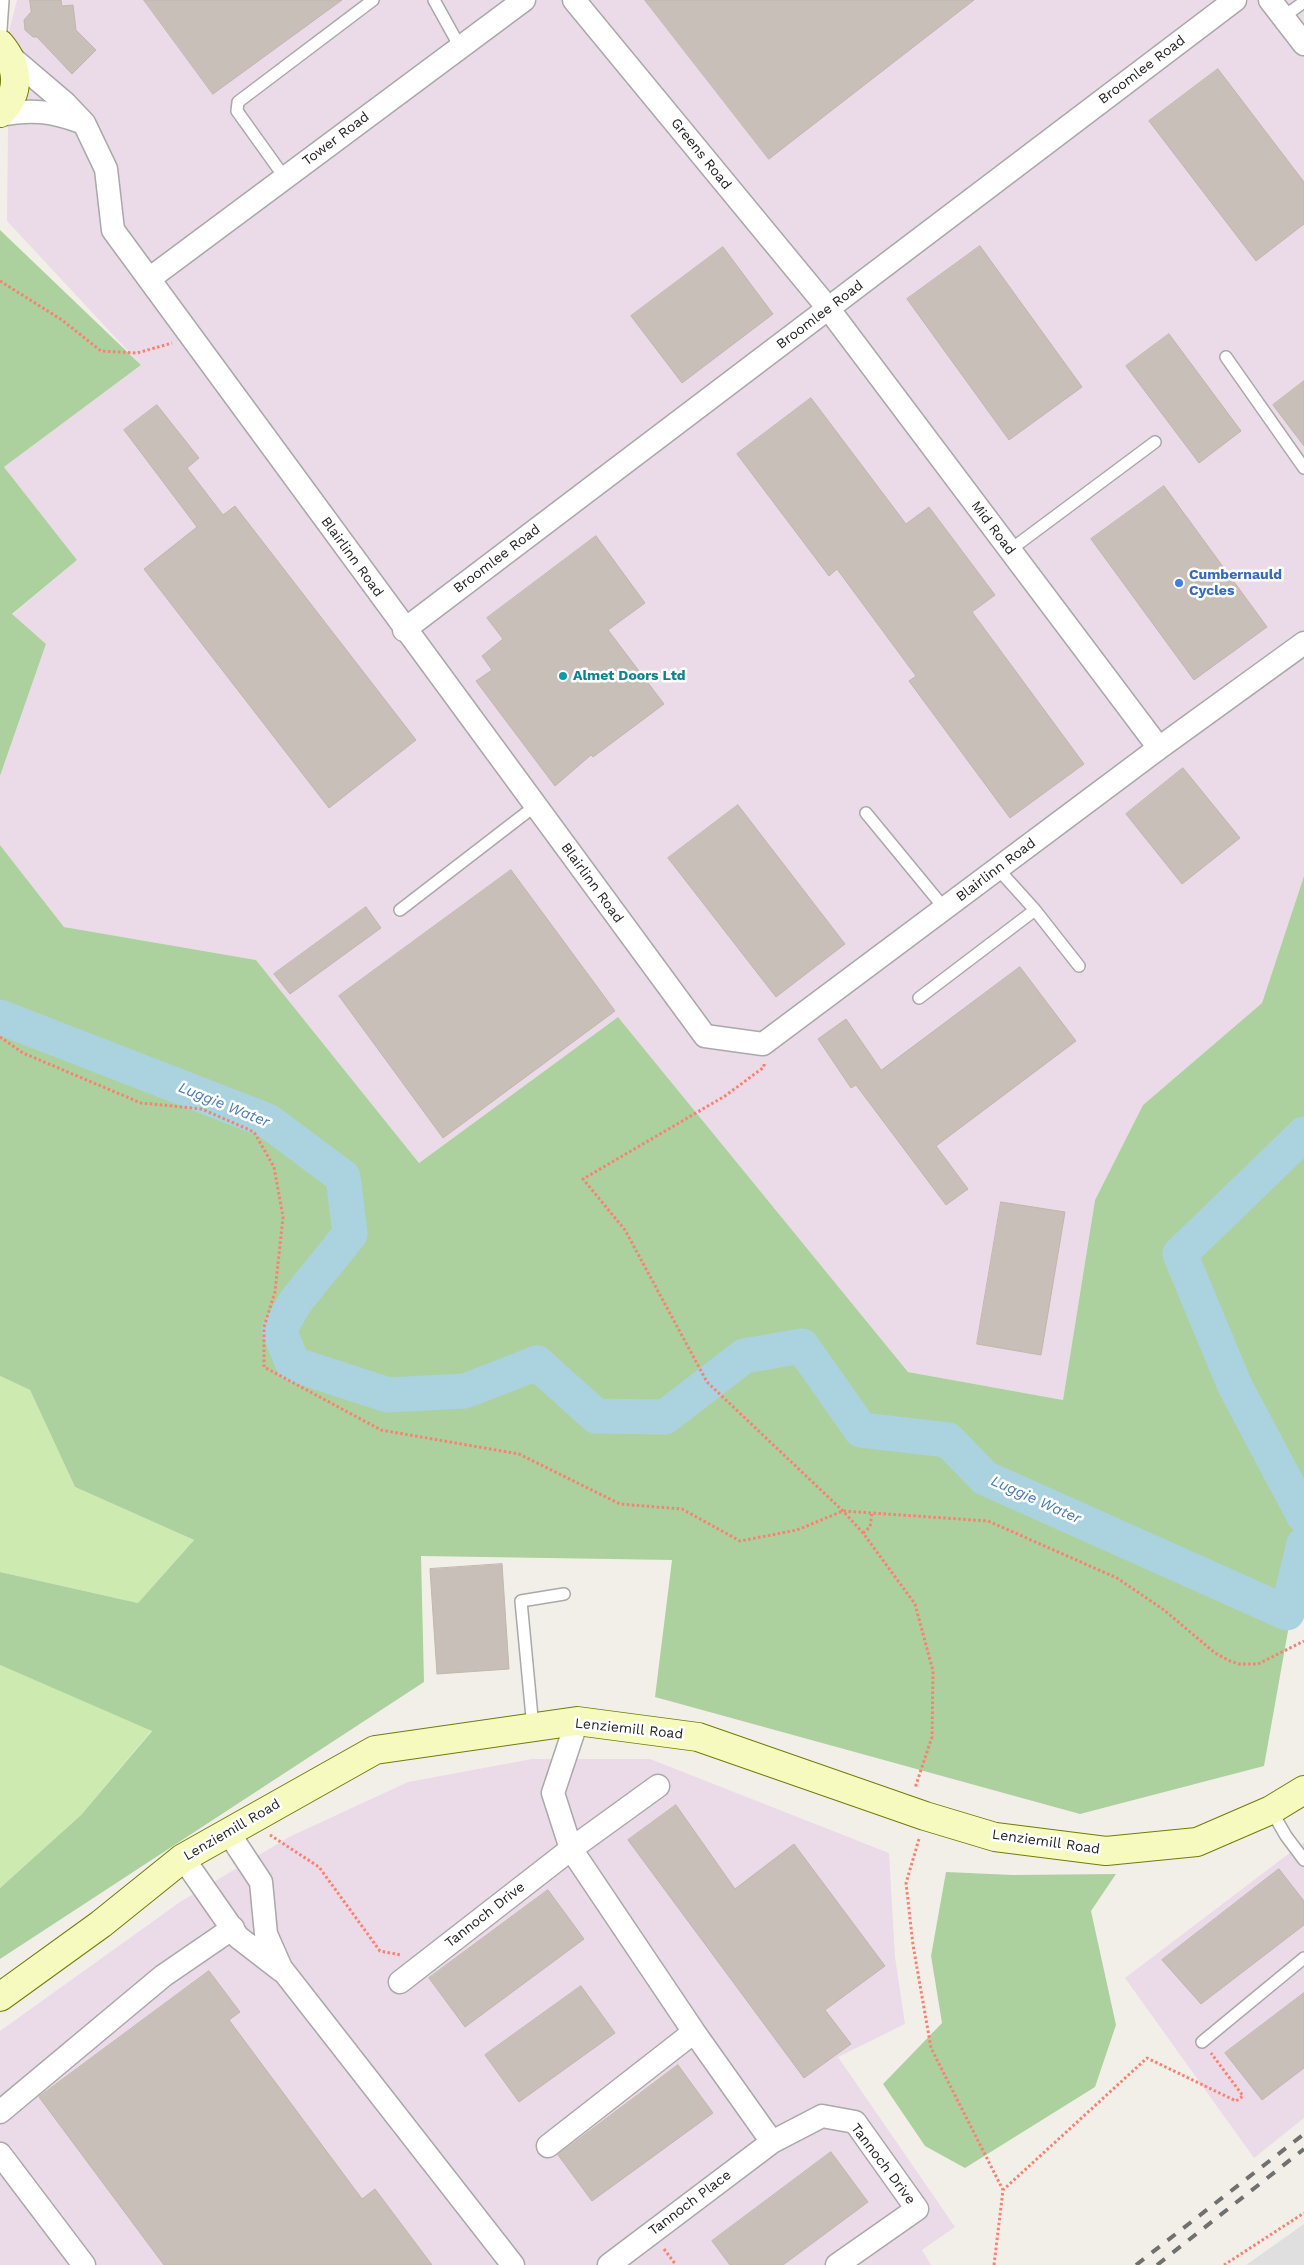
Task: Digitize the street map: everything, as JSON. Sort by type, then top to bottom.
[{"type":"main road","points":[[0,114],[14,91],[16,74],[4,49]]},
{"type":"main road","name":"Lenziemill Road","points":[[0,1997],[101,1924],[184,1858],[375,1750],[577,1721],[698,1737],[916,1813],[995,1837],[1106,1851],[1197,1842],[1271,1810],[1304,1790]]},
{"type":"street","name":"Tower Road","points":[[149,279],[524,0]]},
{"type":"street","name":"Greens Road","points":[[574,0],[828,308]]},
{"type":"street","name":"Broomlee Road","points":[[404,630],[1235,0]]},
{"type":"street","points":[[1277,9],[1304,44]]},
{"type":"street","name":"Blairlinn Road","points":[[4,49],[65,103],[84,123],[106,169],[113,230],[404,630],[705,1036],[763,1044],[1159,748],[1304,643]]},
{"type":"street","points":[[0,114],[23,110],[58,113],[84,123]]},
{"type":"street","name":"Mid Road","points":[[828,308],[1159,748]]},
{"type":"street","points":[[577,1721],[553,1792],[571,1849],[694,2032],[772,2142]]},
{"type":"street","name":"Tannoch Drive","points":[[400,1982],[571,1849],[658,1786]]},
{"type":"street","points":[[239,1826],[261,1882],[266,1934],[281,1968],[513,2265]]},
{"type":"street","points":[[184,1858],[238,1937],[282,1971],[281,1968]]},
{"type":"street","points":[[0,2112],[163,1976],[233,1928]]},
{"type":"street","points":[[548,2146],[694,2032]]},
{"type":"street","name":"Tannoch Drive","points":[[772,2142],[822,2116],[854,2122],[918,2209],[837,2265]]},
{"type":"street","name":"Tannoch Place","points":[[608,2265],[772,2142]]},
{"type":"street","points":[[0,2154],[84,2265]]},
{"type":"lane","points":[[3,0],[4,49]]},
{"type":"lane","points":[[285,178],[236,111],[238,102],[373,0]]},
{"type":"lane","points":[[434,0],[460,47]]},
{"type":"lane","points":[[1277,9],[1304,2]]},
{"type":"lane","points":[[1226,357],[1304,468]]},
{"type":"lane","points":[[1010,550],[1155,442]]},
{"type":"lane","points":[[400,910],[535,806]]},
{"type":"lane","points":[[866,812],[945,909]]},
{"type":"lane","points":[[998,869],[1079,966]]},
{"type":"lane","points":[[919,998],[1034,910]]},
{"type":"lane","points":[[533,1728],[520,1601],[564,1594]]},
{"type":"lane","points":[[1271,1810],[1286,1836],[1304,1860]]},
{"type":"lane","points":[[1202,2042],[1304,1958]]},
{"type":"path","points":[[0,281],[62,320],[101,351],[136,353],[192,338]]},
{"type":"path","points":[[0,1037],[23,1053],[140,1103],[202,1109],[254,1132],[274,1167],[283,1217],[276,1292],[264,1327],[264,1367],[381,1430],[519,1454],[620,1504],[682,1509],[740,1541],[797,1530],[843,1511],[988,1521],[1118,1578],[1164,1610],[1215,1653],[1230,1661],[1239,1664],[1258,1664],[1304,1641]]},
{"type":"path","points":[[763,1044],[764,1066],[733,1090],[583,1179],[625,1230],[707,1382],[843,1511],[863,1533],[915,1604],[933,1671],[932,1737],[916,1813],[906,1883],[913,1945],[931,2048],[1003,2190],[994,2265]]},
{"type":"path","points":[[863,1533],[870,1527],[872,1513]]},
{"type":"path","points":[[239,1826],[318,1867],[380,1950],[426,1961]]},
{"type":"path","points":[[1003,2190],[1146,2058],[1236,2101],[1243,2096],[1202,2042]]},
{"type":"path","points":[[1224,2265],[1304,2213]]},
{"type":"shaded area","points":[[17,0],[1304,0],[1304,876],[1262,1003],[1143,1105],[1095,1200],[1063,1400],[908,1372],[618,1017],[419,1163],[256,960],[64,927],[0,845],[0,776],[46,644],[12,615],[77,560],[4,467],[141,365],[7,221],[9,31]]},
{"type":"shaded area","points":[[532,1759],[650,1759],[889,1853],[895,1957],[905,2024],[838,2057],[955,2227],[922,2250],[931,2265],[0,2265],[0,2031],[180,1902],[289,1837],[408,1782]]},
{"type":"shaded area","points":[[1304,1842],[1304,2118],[1254,2158],[1125,1978]]},
{"type":"shaded area","points":[[1304,2224],[1304,2265],[1246,2265]]},
{"type":"green space","points":[[0,230],[141,365],[4,467],[77,560],[12,614],[46,644],[0,776]]},
{"type":"green space","points":[[0,845],[64,927],[256,960],[419,1163],[618,1017],[908,1372],[1063,1400],[1095,1200],[1143,1105],[1262,1003],[1304,876],[1304,1564],[1299,1569],[1264,1766],[1080,1814],[655,1697],[672,1560],[421,1556],[424,1682],[0,1959],[0,1888],[81,1815],[152,1731],[0,1665],[0,1572],[138,1603],[194,1540],[75,1487],[30,1390],[0,1376]]},
{"type":"green space","points":[[0,1376],[30,1390],[75,1487],[194,1540],[138,1603],[0,1572]]},
{"type":"green space","points":[[0,1665],[152,1730],[81,1815],[0,1888]]},
{"type":"green space","points":[[946,1872],[1013,1875],[1116,1874],[1091,1911],[1116,2025],[1095,2087],[965,2168],[925,2146],[883,2084],[942,2023],[931,1956]]},
{"type":"building","points":[[30,0],[61,0],[62,6],[73,5],[76,30],[96,50],[72,74],[37,37],[33,37],[25,30],[24,20],[31,12]]},
{"type":"building","points":[[144,0],[342,0],[213,94]]},
{"type":"building","points":[[645,0],[974,0],[769,159]]},
{"type":"building","points":[[1218,69],[1304,182],[1304,224],[1256,261],[1149,121]]},
{"type":"building","points":[[980,246],[1082,387],[1009,440],[907,299]]},
{"type":"building","points":[[723,247],[773,314],[682,383],[631,316]]},
{"type":"building","points":[[1169,334],[1241,431],[1199,463],[1126,366]]},
{"type":"building","points":[[1304,381],[1304,446],[1273,405]]},
{"type":"building","points":[[811,398],[906,524],[929,507],[995,595],[972,612],[1084,764],[1010,818],[909,681],[916,676],[837,569],[829,576],[737,454]]},
{"type":"building","points":[[157,405],[199,458],[187,468],[223,515],[235,506],[416,740],[329,808],[144,569],[197,527],[124,430]]},
{"type":"building","name":"Cumbernauld Cycles","points":[[1164,486],[1267,627],[1194,680],[1091,539]]},
{"type":"building","name":"Almet Doors Ltd","points":[[596,536],[645,603],[608,630],[664,704],[593,757],[591,755],[555,786],[476,681],[492,670],[482,656],[503,639],[487,618]]},
{"type":"building","points":[[1183,768],[1240,838],[1182,884],[1126,814]]},
{"type":"building","points":[[738,805],[845,944],[776,997],[668,858]]},
{"type":"building","points":[[511,870],[615,1011],[443,1138],[339,996]]},
{"type":"building","points":[[366,907],[381,928],[290,994],[274,974]]},
{"type":"building","points":[[1020,967],[1076,1041],[936,1146],[968,1189],[946,1205],[856,1085],[851,1088],[818,1039],[846,1019],[881,1070]]},
{"type":"building","points":[[1001,1202],[1065,1212],[1041,1355],[977,1344]]},
{"type":"building","points":[[502,1564],[509,1669],[437,1674],[430,1569]]},
{"type":"building","points":[[676,1805],[735,1889],[794,1844],[885,1966],[825,2010],[851,2044],[804,2078],[628,1840]]},
{"type":"building","points":[[1279,1869],[1304,1901],[1304,1925],[1201,2004],[1162,1960]]},
{"type":"building","points":[[548,1890],[584,1939],[465,2027],[429,1978]]},
{"type":"building","points":[[209,1971],[240,2012],[229,2020],[362,2199],[375,2189],[432,2265],[164,2265],[39,2097]]},
{"type":"building","points":[[581,1986],[615,2033],[519,2102],[485,2055]]},
{"type":"building","points":[[1304,1993],[1304,2068],[1262,2100],[1225,2053]]},
{"type":"building","points":[[678,2065],[713,2113],[592,2201],[558,2155]]},
{"type":"building","points":[[831,2152],[868,2202],[783,2265],[730,2265],[712,2241]]},
{"type":"waterway","name":"Luggie Water","points":[[0,1017],[268,1121],[343,1177],[350,1234],[296,1301],[279,1330],[293,1364],[388,1395],[465,1391],[537,1363],[596,1416],[665,1417],[744,1356],[802,1346],[861,1430],[948,1440],[985,1478],[1287,1613],[1304,1544]]},
{"type":"waterway","name":"Luggie Water","points":[[1304,1134],[1180,1254],[1235,1386],[1304,1516]]},
{"type":"railway","points":[[1136,2265],[1304,2134]]},
{"type":"railway","points":[[1157,2265],[1304,2149]]},
{"type":"place","name":"Cumbernauld Cycles","points":[[1179,583]]},
{"type":"place","name":"Almet Doors Ltd","points":[[563,676]]}]
